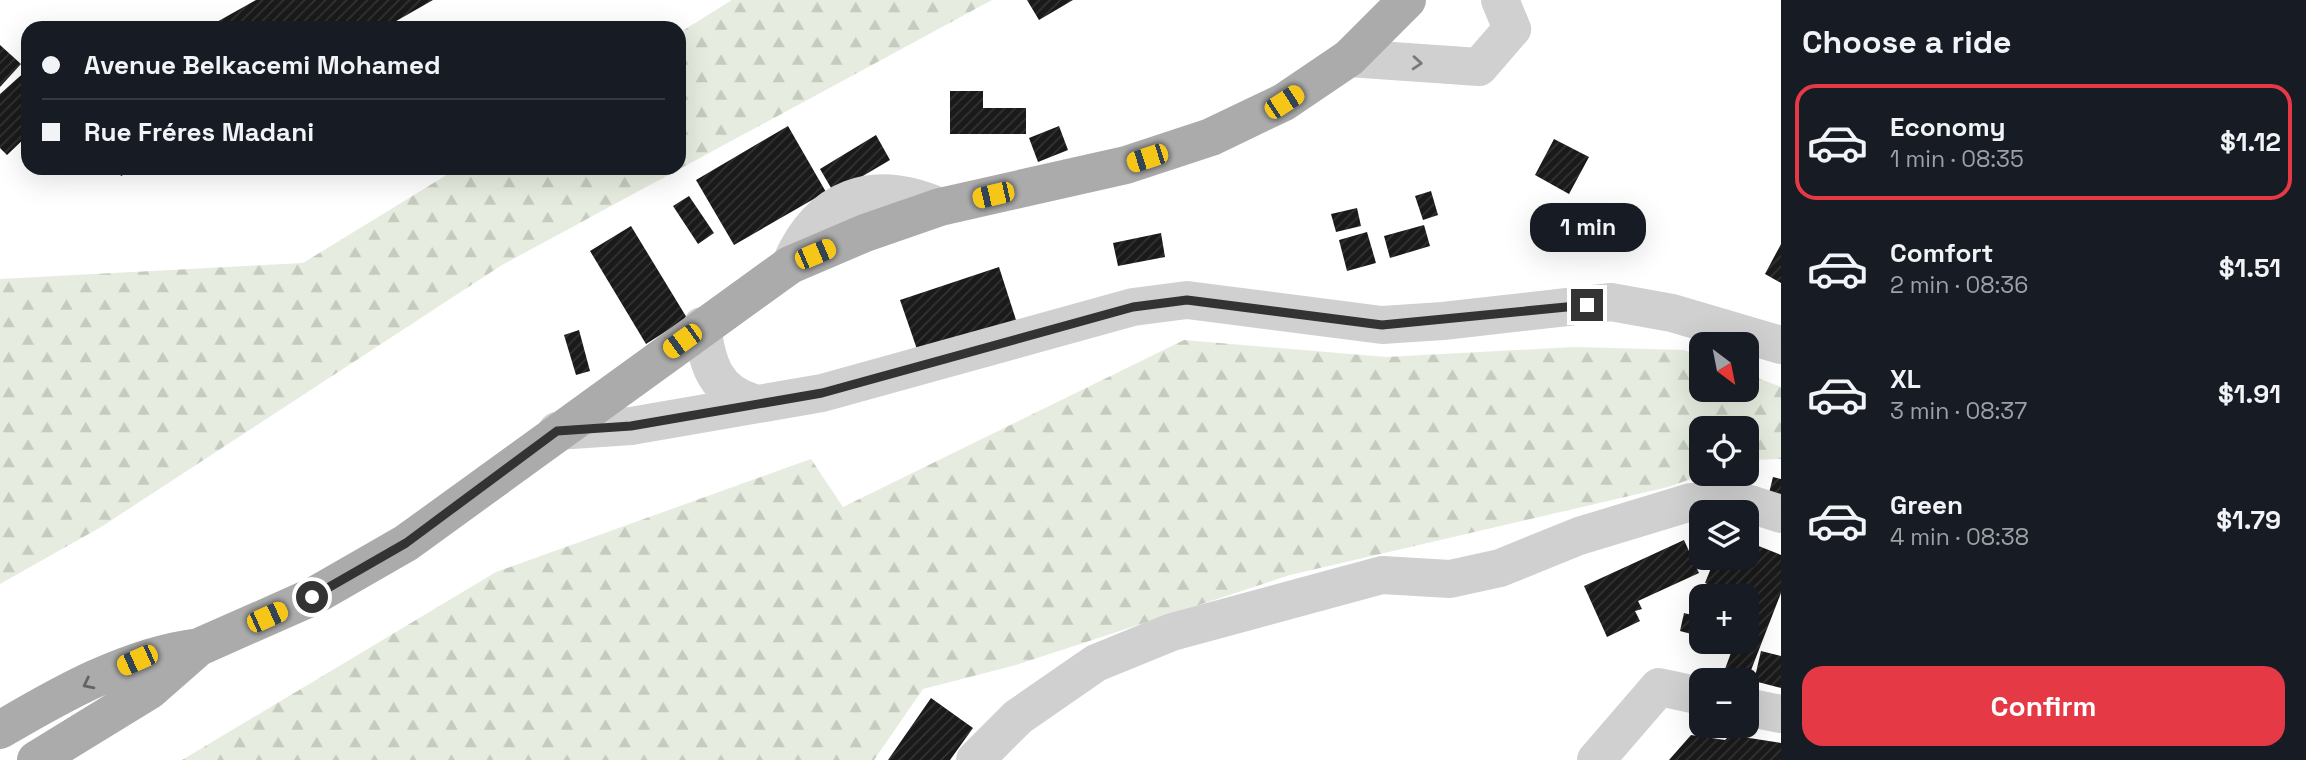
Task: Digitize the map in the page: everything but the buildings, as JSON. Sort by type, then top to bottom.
[{"type":"main road","points":[[36,760],[150,690],[198,648],[359,573],[406,543],[557,431],[790,265],[865,233],[940,207],[1126,165],[1211,137],[1284,102],[1349,58],[1407,0]]},
{"type":"main road","points":[[0,730],[137,660],[170,651],[198,648]]},
{"type":"street","points":[[1349,58],[1479,67],[1512,29],[1500,0]]},
{"type":"street","points":[[557,431],[631,426],[822,393],[1133,307],[1187,300],[1382,325],[1443,321],[1611,302],[1672,313],[1781,345]]},
{"type":"street","points":[[702,327],[707,360],[719,384],[729,393],[754,403]]},
{"type":"street","points":[[975,760],[1018,717],[1096,663],[1172,632],[1381,575],[1450,579],[1500,568],[1579,536],[1691,502],[1750,503],[1781,514]]},
{"type":"street","points":[[1596,760],[1659,687],[1689,693]]},
{"type":"street","points":[[1759,710],[1781,715]]},
{"type":"green space","points":[[732,0],[992,0],[686,165],[686,29]]},
{"type":"green space","points":[[447,175],[668,175],[502,265],[101,527],[0,584],[0,279],[303,263]]},
{"type":"green space","points":[[1184,340],[1386,357],[1574,347],[1684,350],[1689,352],[1689,402],[1759,402],[1759,379],[1781,387],[1781,459],[1759,460],[1759,416],[1689,416],[1689,480],[1668,487],[1290,575],[1016,665],[923,689],[874,760],[182,760],[496,572],[811,459],[843,507]]},
{"type":"route","points":[[312,597],[359,573],[406,543],[557,431],[631,426],[822,393],[1133,307],[1187,300],[1382,325],[1587,305]]}]
